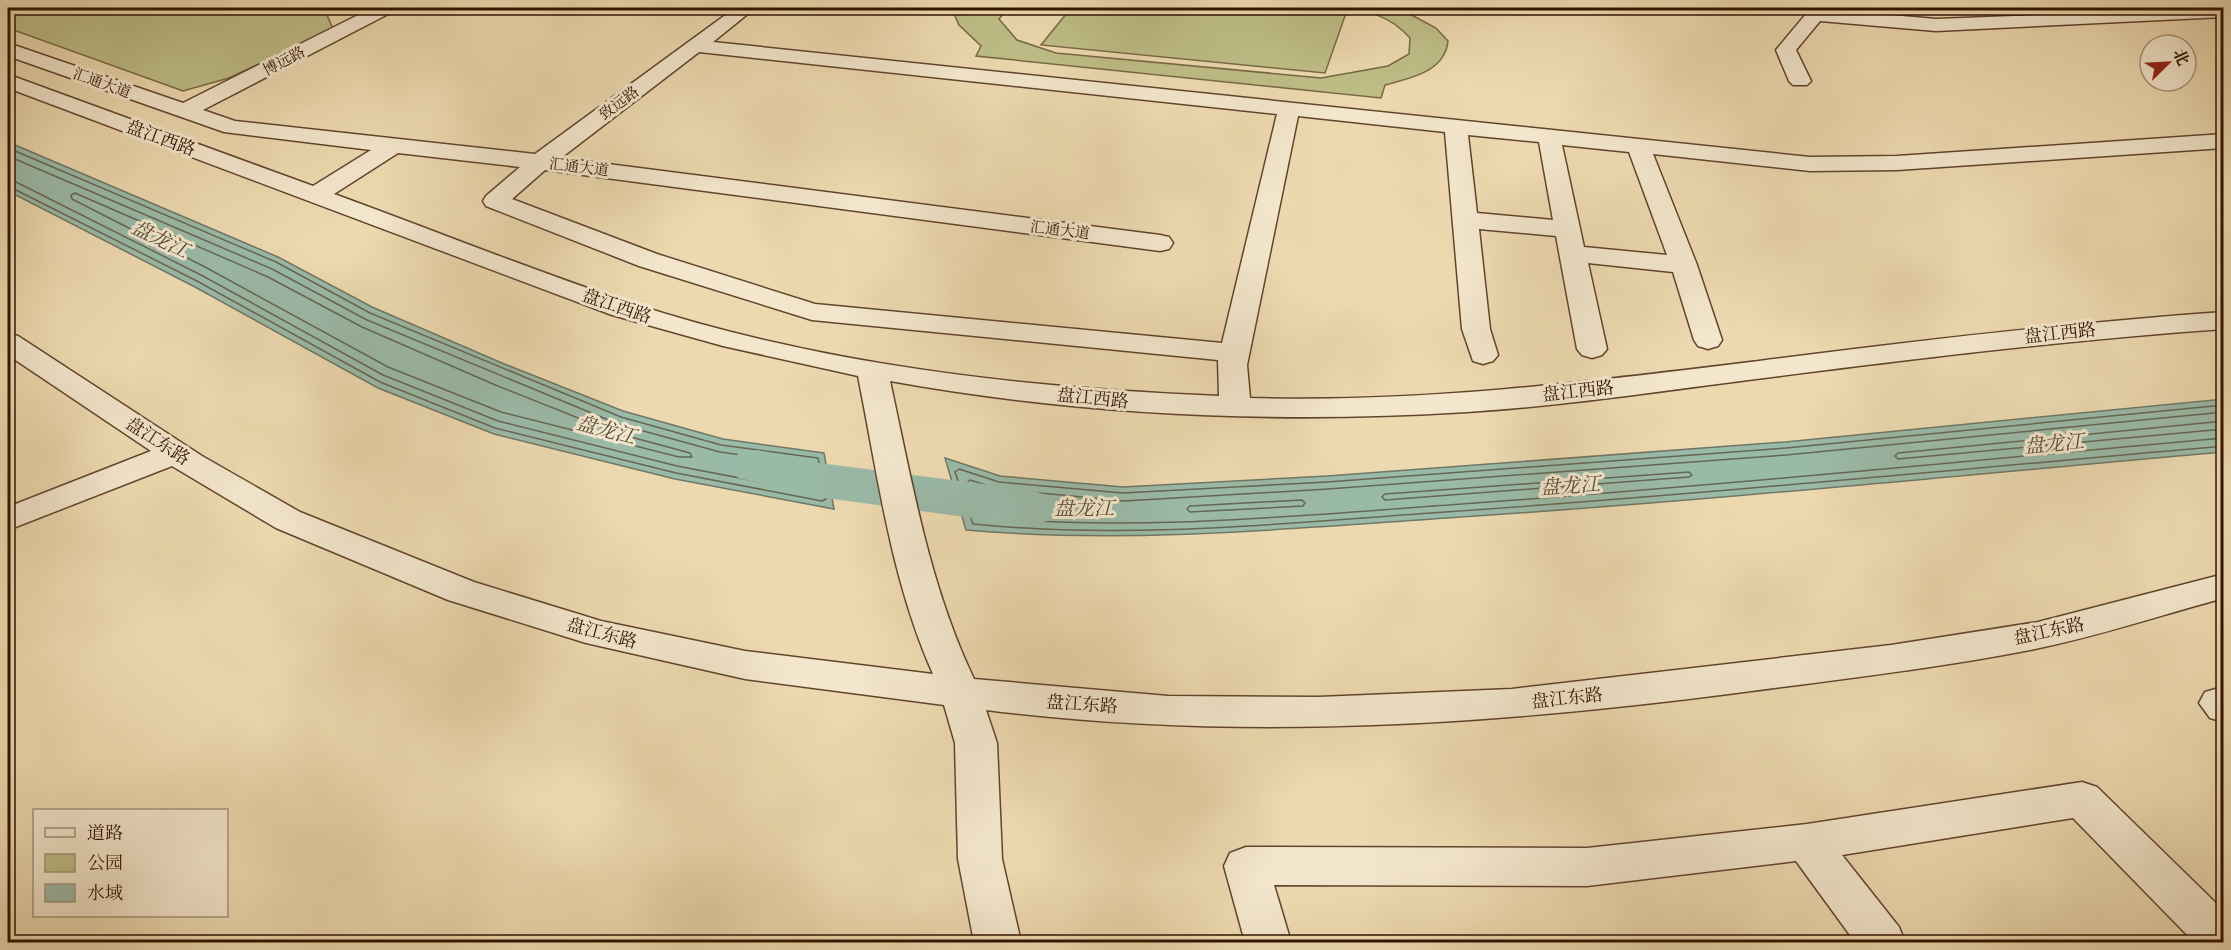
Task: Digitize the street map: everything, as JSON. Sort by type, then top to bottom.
[{"type":"street","name":"博远路","points":[[182,111],[223,93],[385,8]]},
{"type":"street","name":"致远路","points":[[746,8],[540,162],[495,201],[648,260],[812,312],[1235,353]]},
{"type":"street","points":[[1800,81],[1786,50],[1817,11],[1936,25],[2223,11]]},
{"type":"street","points":[[696,46],[1549,136],[1639,148],[1832,165],[2223,141]]},
{"type":"street","name":"汇通大道","points":[[8,49],[232,127],[540,162],[1160,243]]},
{"type":"street","name":"盘江西路","points":[[8,81],[622,309],[675,326],[803,358],[937,380],[1154,404],[1353,407],[1467,403],[2038,335],[2223,320]]},
{"type":"street","points":[[1235,405],[1232,365],[1289,109]]},
{"type":"street","points":[[1456,126],[1476,329],[1483,355]]},
{"type":"street","points":[[1549,136],[1592,349]]},
{"type":"street","points":[[263,175],[324,137]]},
{"type":"street","points":[[317,194],[394,145]]},
{"type":"street","points":[[1639,148],[1684,265],[1708,340]]},
{"type":"street","points":[[1465,220],[1568,229]]},
{"type":"street","points":[[1573,254],[1684,265]]},
{"type":"street","name":"盘江东路","points":[[8,342],[176,453],[288,520],[461,591],[599,634],[745,665],[961,693],[1168,711],[1319,712],[1512,704],[1891,659],[2038,635],[2223,586]]},
{"type":"street","points":[[872,369],[910,547],[937,641],[961,693],[976,743],[980,859],[997,942]]},
{"type":"street","points":[[8,519],[176,453]]},
{"type":"street","points":[[1268,942],[1246,866],[1587,867],[1807,842],[2082,799],[2223,942]]},
{"type":"street","points":[[1807,842],[1882,942]]},
{"type":"green space","points":[[8,8],[324,8],[333,29],[229,78],[183,91],[8,28]]},
{"type":"green space","points":[[961,8],[1008,8],[999,19],[1017,40],[1056,53],[1321,78],[1388,66],[1409,54],[1410,38],[1395,24],[1370,13],[1341,8],[1422,8],[1422,13],[1406,12],[1436,28],[1448,41],[1445,52],[1433,67],[1415,76],[1385,85],[1381,98],[976,56],[981,46],[959,25],[955,16]]},
{"type":"green space","points":[[1071,8],[1280,8],[1346,13],[1325,73],[1041,45]]},
{"type":"water","points":[[8,142],[278,257],[372,307],[502,363],[623,411],[723,439],[824,453],[834,509],[675,479],[494,434],[378,388],[195,287],[8,191]]},
{"type":"water","points":[[2224,399],[2223,452],[1641,504],[1207,533],[1087,536],[966,530],[945,458],[1000,476],[1123,487],[1327,476],[1785,442]]},
{"type":"waterway","name":"盘龙江","points":[[757,466],[819,480],[1030,508]]}]
